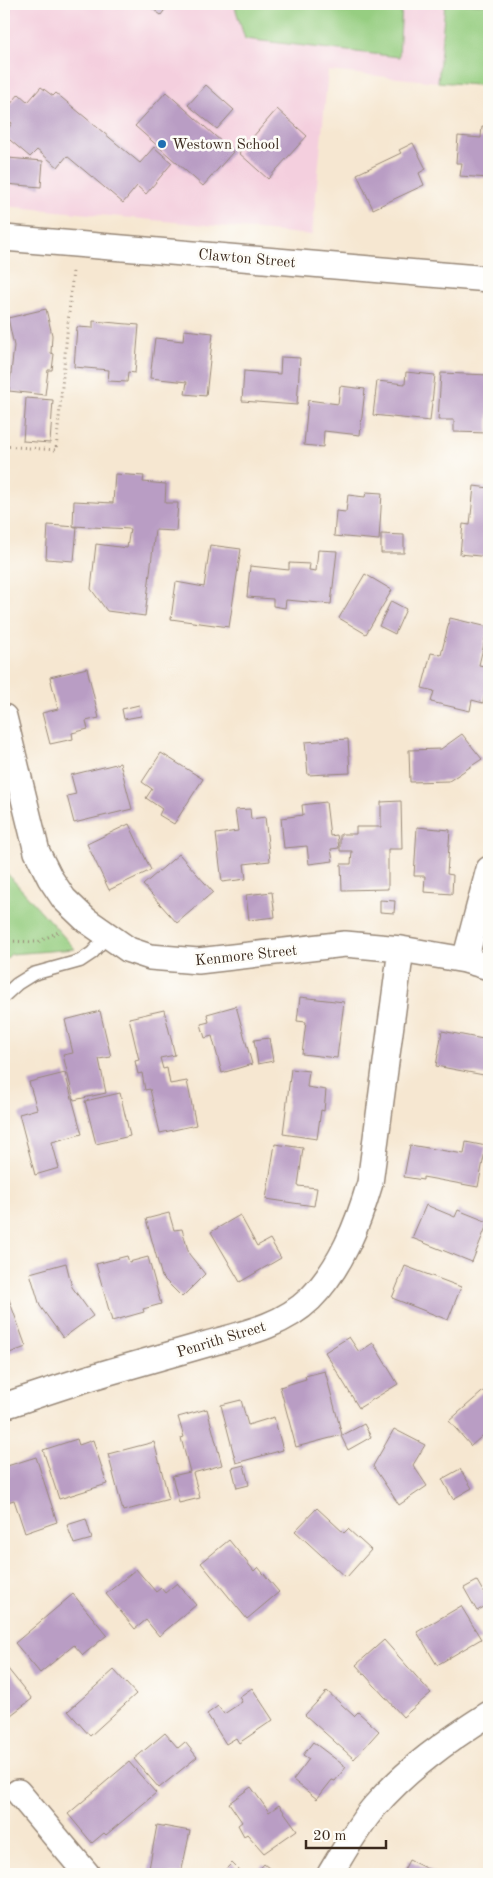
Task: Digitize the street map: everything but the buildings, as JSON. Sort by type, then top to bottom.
[{"type":"street","name":"Clawton Street","points":[[4,238],[489,279]]},
{"type":"street","name":"Kenmore Street","points":[[4,716],[36,852],[64,899],[86,920],[129,950],[150,957],[198,961],[344,944],[401,949],[466,960],[489,967]]},
{"type":"street","points":[[466,960],[489,868]]},
{"type":"street","name":"Penrith Street","points":[[4,1406],[106,1373],[262,1328],[287,1316],[314,1294],[330,1275],[349,1241],[363,1208],[370,1182],[401,949]]},
{"type":"street","points":[[330,1874],[348,1844],[375,1806],[446,1741],[489,1714]]},
{"type":"street","points":[[18,1792],[87,1874]]},
{"type":"lane","points":[[4,996],[17,984],[33,974],[80,961],[92,953],[107,936]]},
{"type":"path","points":[[4,446],[56,450],[76,244]]},
{"type":"path","points":[[4,941],[38,942],[86,920]]},
{"type":"shaded area","name":"Westown School","points":[[4,4],[445,4],[438,82],[328,71],[312,235],[4,206]]},
{"type":"green space","points":[[234,4],[402,4],[399,57],[245,39]]},
{"type":"green space","points":[[445,4],[489,4],[489,86],[438,82]]},
{"type":"green space","points":[[4,870],[75,949],[11,954],[4,961]]},
{"type":"water","points":[[4,8],[10,9],[4,77]]},
{"type":"place","name":"Westown School","points":[[162,144]]}]
